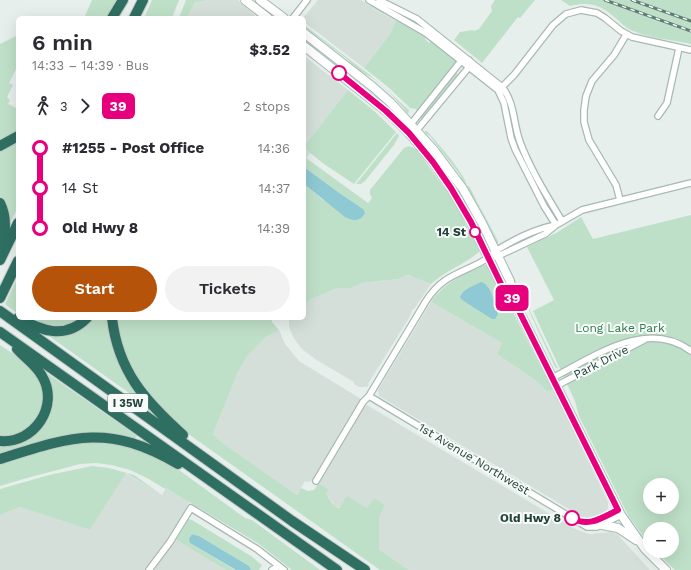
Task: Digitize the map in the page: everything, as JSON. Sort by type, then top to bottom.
[{"type":"highway","points":[[113,16],[123,0]]},
{"type":"highway","points":[[120,16],[128,0]]},
{"type":"highway","points":[[135,16],[143,0]]},
{"type":"highway","points":[[139,16],[146,0]]},
{"type":"highway","points":[[0,146],[16,137]]},
{"type":"highway","points":[[0,203],[5,223],[0,251]]},
{"type":"highway","points":[[0,260],[16,227]]},
{"type":"highway","points":[[3,292],[16,265]]},
{"type":"highway","points":[[3,292],[16,275]]},
{"type":"highway","points":[[0,310],[16,317]]},
{"type":"highway","name":"I 35W","points":[[0,310],[256,495],[365,570]]},
{"type":"highway","points":[[22,320],[39,328],[63,332],[72,329],[84,320]]},
{"type":"highway","points":[[112,320],[115,340],[123,363],[133,382],[146,399],[157,412],[186,438],[256,495]]},
{"type":"highway","points":[[0,332],[39,372],[44,380],[48,394],[45,413],[34,430],[17,440],[0,441]]},
{"type":"highway","name":"I 35W","points":[[0,332],[337,570]]},
{"type":"highway","points":[[0,459],[72,438],[92,437],[123,440],[146,448],[174,462],[208,485],[278,528]]},
{"type":"street","points":[[245,0],[265,16]]},
{"type":"street","points":[[260,0],[281,16]]},
{"type":"street","points":[[294,16],[307,0]]},
{"type":"street","points":[[369,0],[414,25],[469,67],[507,93],[512,106],[520,141],[547,197],[562,221]]},
{"type":"street","points":[[378,0],[418,19],[500,88],[506,109],[511,138],[544,206],[556,225]]},
{"type":"street","points":[[500,88],[514,75],[553,25],[566,14],[582,10],[597,13],[626,35],[691,50]]},
{"type":"street","points":[[306,35],[373,87],[433,149],[463,189],[482,223],[510,281],[514,301]]},
{"type":"street","points":[[620,200],[616,185],[589,140],[584,122],[584,110],[586,96],[592,81],[614,55],[626,35]]},
{"type":"street","points":[[306,48],[412,129],[451,188],[471,222],[502,286],[514,301],[620,513],[640,543],[666,570]]},
{"type":"street","points":[[658,116],[667,103],[679,48]]},
{"type":"street","points":[[412,129],[461,61],[468,60]]},
{"type":"street","points":[[468,60],[469,67]]},
{"type":"street","points":[[412,129],[469,67]]},
{"type":"street","points":[[520,159],[527,156]]},
{"type":"street","points":[[316,481],[426,301],[437,287],[446,279],[488,258],[545,234],[562,221],[582,210],[691,183]]},
{"type":"street","points":[[497,254],[541,228],[556,225]]},
{"type":"street","points":[[522,238],[524,244]]},
{"type":"street","name":"Park Drive","points":[[554,382],[589,359],[613,347],[633,340],[658,338],[668,339],[677,342],[691,351]]},
{"type":"street","name":"Park Drive","points":[[554,382],[593,366],[646,339]]},
{"type":"street","points":[[613,347],[617,354]]},
{"type":"street","points":[[589,359],[593,366]]},
{"type":"street","name":"1st Avenue Northwest","points":[[369,396],[587,527],[592,528],[602,525],[620,513]]},
{"type":"street","points":[[149,570],[170,542],[191,508],[257,549],[282,568]]},
{"type":"street","points":[[578,522],[590,523],[620,513]]},
{"type":"street","points":[[602,525],[618,528],[640,543]]},
{"type":"street","points":[[272,570],[282,568]]},
{"type":"shaded area","points":[[209,0],[238,0],[256,16],[188,16],[195,2]]},
{"type":"shaded area","points":[[318,0],[361,0],[377,11],[397,21],[390,34],[364,68],[306,24],[306,16],[305,16]]},
{"type":"shaded area","points":[[306,58],[348,90],[306,144]]},
{"type":"shaded area","points":[[306,150],[310,153],[306,159]]},
{"type":"shaded area","points":[[403,275],[413,276],[431,284],[413,309],[367,387],[359,387],[354,384],[354,382],[315,359],[302,349],[293,337],[289,326],[289,320],[306,320],[306,307],[309,300],[337,288],[351,288],[362,283],[398,279]]},
{"type":"shaded area","points":[[431,302],[502,343],[497,354],[538,382],[547,392],[553,390],[608,502],[608,509],[604,514],[591,520],[584,518],[379,396],[378,390]]},
{"type":"shaded area","points":[[279,330],[285,344],[299,361],[361,399],[313,480],[308,482],[305,481],[297,495],[224,444],[213,434],[238,372],[247,355],[266,337]]},
{"type":"shaded area","points":[[367,405],[575,529],[589,534],[611,532],[617,534],[650,570],[409,570],[379,549],[379,517],[367,508],[336,507],[326,494],[329,489],[319,483],[364,407]]},
{"type":"shaded area","points":[[125,473],[162,495],[166,488],[190,502],[172,533],[144,570],[0,570],[0,515],[20,507],[90,530]]},
{"type":"shaded area","points":[[176,540],[226,570],[154,570]]},
{"type":"green space","points":[[92,0],[119,0],[109,16],[85,16]]},
{"type":"green space","points":[[152,0],[179,0],[173,16],[145,16]]},
{"type":"green space","points":[[186,0],[209,0],[195,2],[188,16],[180,16]]},
{"type":"green space","points":[[495,0],[535,0],[520,18],[518,17],[482,63],[454,40],[460,32],[479,29],[492,11],[491,6]]},
{"type":"green space","points":[[561,0],[691,0],[691,44],[640,33],[629,29],[601,8],[585,4],[570,6]]},
{"type":"green space","points":[[372,4],[386,14],[405,22],[426,35],[425,39],[429,43],[432,41],[456,59],[456,63],[453,68],[417,112],[416,109],[410,108],[388,87],[364,68],[390,34],[397,20],[370,6]]},
{"type":"green space","points":[[306,27],[378,82],[357,69],[306,28]]},
{"type":"green space","points":[[16,36],[16,69],[9,83],[13,85],[7,97],[10,100],[8,104],[16,108],[16,134],[0,142],[0,44]]},
{"type":"green space","points":[[455,73],[458,74],[457,77],[423,120],[421,119],[421,116]]},
{"type":"green space","points":[[380,84],[409,110],[408,114],[395,99]]},
{"type":"green space","points":[[348,90],[374,111],[396,132],[354,184],[324,164],[306,150],[306,144]]},
{"type":"green space","points":[[425,131],[427,131],[437,142],[462,174],[467,186],[469,186],[498,243],[496,243],[483,214],[462,181],[460,175],[430,136],[425,133]]},
{"type":"green space","points":[[397,133],[399,136],[394,145],[365,181],[361,184],[356,184]]},
{"type":"green space","points":[[16,139],[16,211],[8,227],[0,200],[0,148]]},
{"type":"green space","points":[[409,146],[416,149],[444,187],[448,190],[480,251],[469,260],[443,275],[431,284],[409,275],[398,279],[362,283],[351,288],[337,288],[309,300],[306,307],[306,186],[323,200],[363,209],[306,168],[306,158],[368,203],[372,198],[370,190],[404,148]]},
{"type":"green space","name":"Long Lake Park","points":[[691,215],[691,570],[675,570],[662,558],[679,558],[679,522],[643,522],[643,536],[629,517],[579,416],[575,401],[533,311],[554,300],[527,247],[558,232],[581,217],[593,239]]},
{"type":"green space","points":[[505,259],[558,369],[555,367]]},
{"type":"green space","points":[[484,265],[488,265],[490,268],[553,390],[547,392],[538,382],[497,354],[502,343],[431,302],[436,295],[448,285],[461,276]],"holes":[[[482,282],[488,287],[498,314],[494,319],[462,300]]]},
{"type":"green space","points":[[16,281],[16,312],[5,304]]},
{"type":"green space","points":[[31,320],[79,320],[60,329]]},
{"type":"green space","points":[[85,320],[110,320],[112,330],[147,404],[146,405],[49,336],[52,332]]},
{"type":"green space","points":[[116,320],[272,320],[279,330],[266,337],[247,356],[238,372],[213,434],[224,444],[297,495],[301,488],[308,491],[314,490],[319,483],[329,489],[326,494],[332,503],[339,508],[347,496],[367,508],[374,498],[385,505],[379,517],[379,549],[409,570],[380,570],[173,423],[164,415],[129,368]]},
{"type":"green space","points":[[0,345],[30,365],[43,385],[44,408],[26,432],[0,438]]},
{"type":"green space","points":[[48,374],[137,436],[134,441],[116,437],[0,456],[0,443],[42,424],[45,377]]},
{"type":"green space","points":[[65,442],[118,442],[168,462],[245,518],[252,520],[320,570],[292,570],[259,544],[166,488],[165,489],[130,470],[111,465],[96,463],[80,464],[0,486],[0,461]]},
{"type":"green space","points":[[92,466],[109,468],[134,475],[162,495],[126,473],[90,530],[20,507],[0,515],[0,489],[49,475]]},
{"type":"green space","points":[[189,519],[251,556],[262,565],[259,570],[251,570],[249,566],[199,536],[192,534],[190,543],[235,570],[226,570],[176,540]]},
{"type":"water","points":[[306,168],[363,209],[365,213],[361,218],[356,220],[345,217],[306,186]]},
{"type":"water","points":[[481,282],[487,286],[492,295],[498,314],[495,319],[492,319],[462,300],[460,297],[466,290]]},
{"type":"water","points":[[192,534],[199,536],[249,566],[251,570],[236,570],[190,543],[189,539]]},
{"type":"railway","points":[[605,0],[691,31]]},
{"type":"railway","points":[[632,0],[691,21]]},
{"type":"bus line","name":"39","points":[[339,73],[386,111],[409,133],[433,162],[451,188],[471,222],[502,286],[514,301],[556,386],[578,426],[618,510],[590,523],[578,522],[572,518]]},
{"type":"place","name":"14 St","points":[[475,232]]},
{"type":"place","name":"Old Hwy 8","points":[[572,518]]}]
